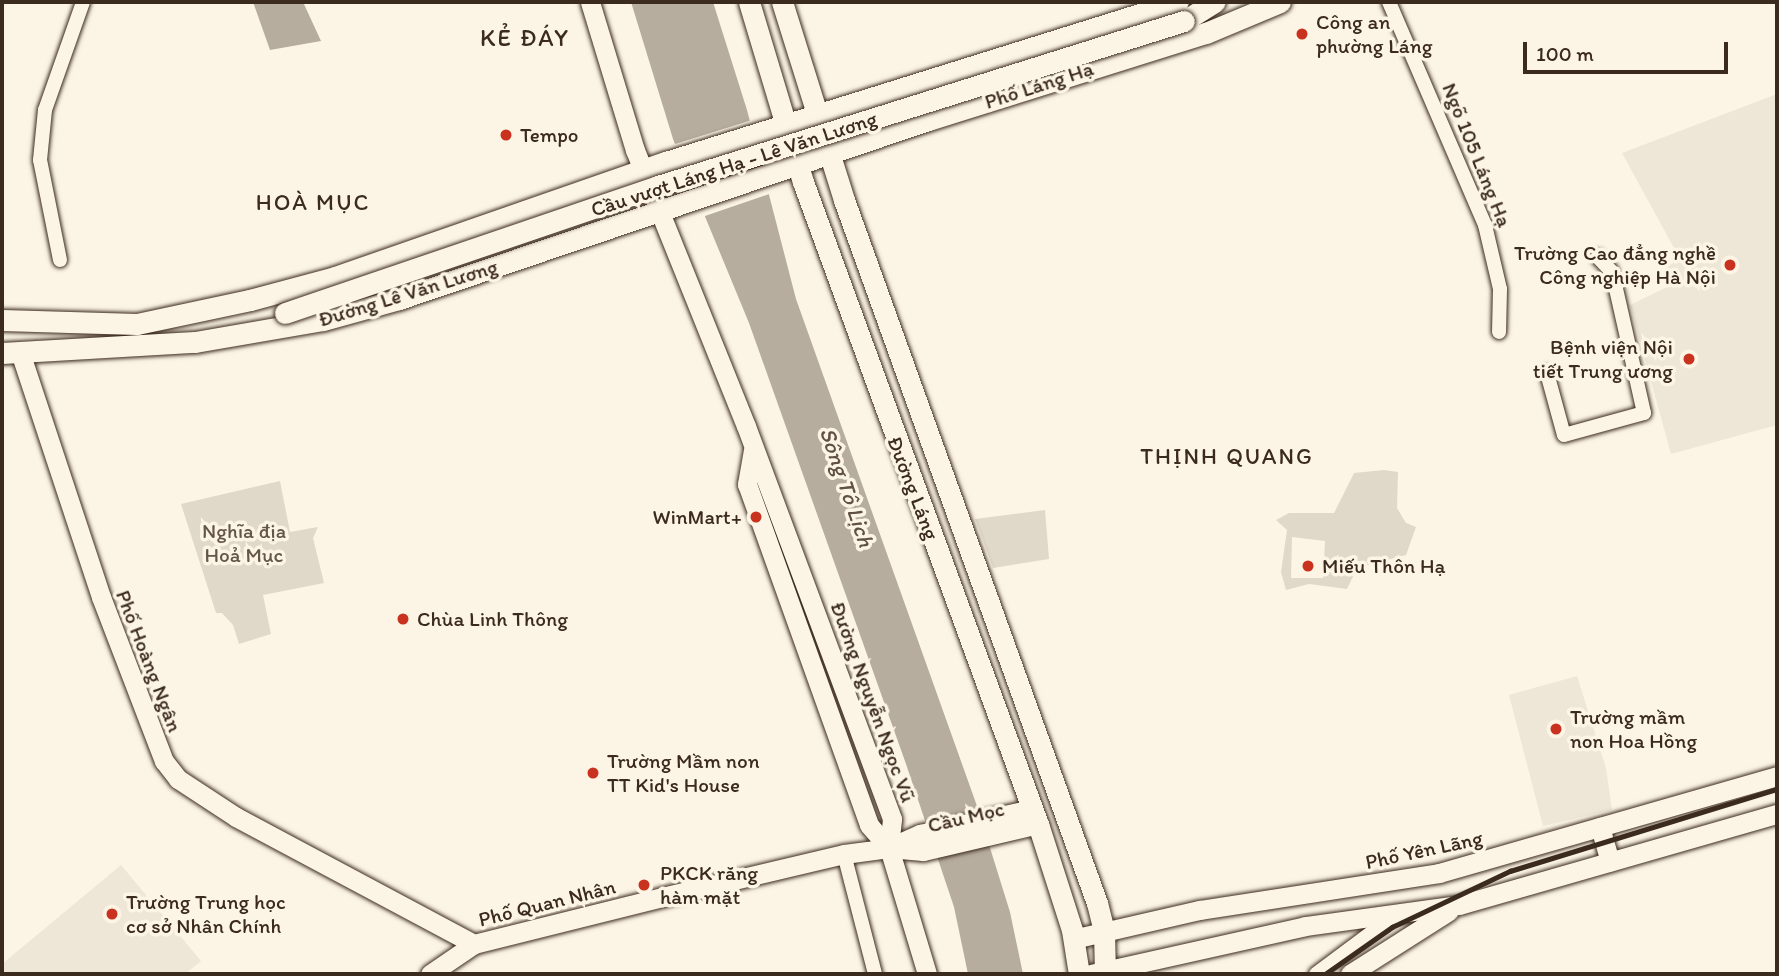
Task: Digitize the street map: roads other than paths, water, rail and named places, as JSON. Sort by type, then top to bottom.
[{"type":"main road","name":"Đường Nguyễn Ngọc Vũ","points":[[590,2],[643,170],[753,449],[747,484],[869,825],[889,848]]},
{"type":"main road","name":"Đường Láng","points":[[749,2],[798,167],[973,647],[1026,818],[1073,939],[1079,974]]},
{"type":"main road","name":"Đường Láng","points":[[782,2],[829,157],[1000,638],[1063,802],[1104,931],[1100,973]]},
{"type":"main road","name":"Cầu vượt Láng Hạ - Lê Văn Lương","points":[[234,335],[285,313],[658,186],[1181,11],[1215,2]]},
{"type":"main road","name":"Phố Láng Hạ","points":[[798,167],[928,120],[1206,33],[1280,2]]},
{"type":"main road","name":"Phố Láng Hạ","points":[[785,125],[1181,11]]},
{"type":"main road","name":"Cầu vượt Láng Hạ - Lê Văn Lương","points":[[1181,11],[1245,16]]},
{"type":"main road","points":[[918,85],[928,120]]},
{"type":"main road","name":"Đường Lê Văn Lương","points":[[2,320],[136,324],[226,306],[335,277],[666,162],[785,125]]},
{"type":"main road","name":"Đường Lê Văn Lương","points":[[11,352],[151,346],[323,320],[408,297],[680,204],[798,167]]},
{"type":"main road","points":[[556,200],[570,241]]},
{"type":"main road","name":"Cầu vượt Láng Hạ - Lê Văn Lương","points":[[226,306],[285,313]]},
{"type":"main road","name":"Phố Hoàng Ngân","points":[[11,352],[164,761],[178,779],[236,817],[474,944]]},
{"type":"main road","points":[[973,647],[1000,638]]},
{"type":"main road","name":"Phố Yên Lãng","points":[[1073,939],[1200,910],[1439,873],[1777,776]]},
{"type":"main road","points":[[1100,973],[1305,926],[1460,905],[1777,814]]},
{"type":"main road","name":"Cầu Mọc","points":[[921,843],[1026,818]]},
{"type":"main road","points":[[1600,827],[1610,862]]},
{"type":"main road","name":"Phố Quan Nhân","points":[[430,974],[474,944],[844,854],[921,843]]},
{"type":"main road","points":[[889,848],[927,974]]},
{"type":"main road","points":[[1350,974],[1460,905]]},
{"type":"street","points":[[60,260],[40,160],[46,110],[83,2]]},
{"type":"street","name":"Ngõ 105 Láng Hạ","points":[[1389,2],[1485,225],[1500,289],[1499,332]]},
{"type":"street","points":[[1547,373],[1564,435],[1644,413],[1611,271],[1598,257]]},
{"type":"street","points":[[844,854],[875,974]]},
{"type":"street","points":[[1315,974],[1395,915]]},
{"type":"water","points":[[253,2],[303,2],[321,41],[270,50]]},
{"type":"water","name":"Sông Tô Lịch","points":[[631,2],[713,2],[747,110],[796,299],[977,806],[1010,912],[1023,974],[968,974],[954,907],[906,764],[749,323],[673,139]]},
{"type":"railway","points":[[1325,974],[1392,927],[1510,871],[1777,789]]},
{"type":"place","name":"Công an phường Láng","points":[[1302,34]]},
{"type":"place","name":"Tempo","points":[[506,135]]},
{"type":"place","name":"Trường Cao đẳng nghề Công nghiệp Hà Nội","points":[[1730,265]]},
{"type":"place","name":"Bệnh viện Nội tiết Trung ương","points":[[1689,359]]},
{"type":"place","name":"WinMart+","points":[[756,517]]},
{"type":"place","name":"Miếu Thôn Hạ","points":[[1308,566]]},
{"type":"place","name":"Chùa Linh Thông","points":[[403,619]]},
{"type":"place","name":"Trường mầm non Hoa Hồng","points":[[1556,729]]},
{"type":"place","name":"Trường Mầm non TT Kid's House","points":[[593,773]]},
{"type":"place","name":"PKCK răng hàm mặt","points":[[644,885]]},
{"type":"place","name":"Trường Trung học cơ sở Nhân Chính","points":[[112,914]]},
{"type":"district","name":"KẺ ĐÁY","points":[[525,38]]},
{"type":"district","name":"HOÀ MỤC","points":[[313,202]]},
{"type":"district","name":"THỊNH QUANG","points":[[1227,456]]},
{"type":"park label","name":"Nghĩa địa Hoả Mục","points":[[244,543]]}]
